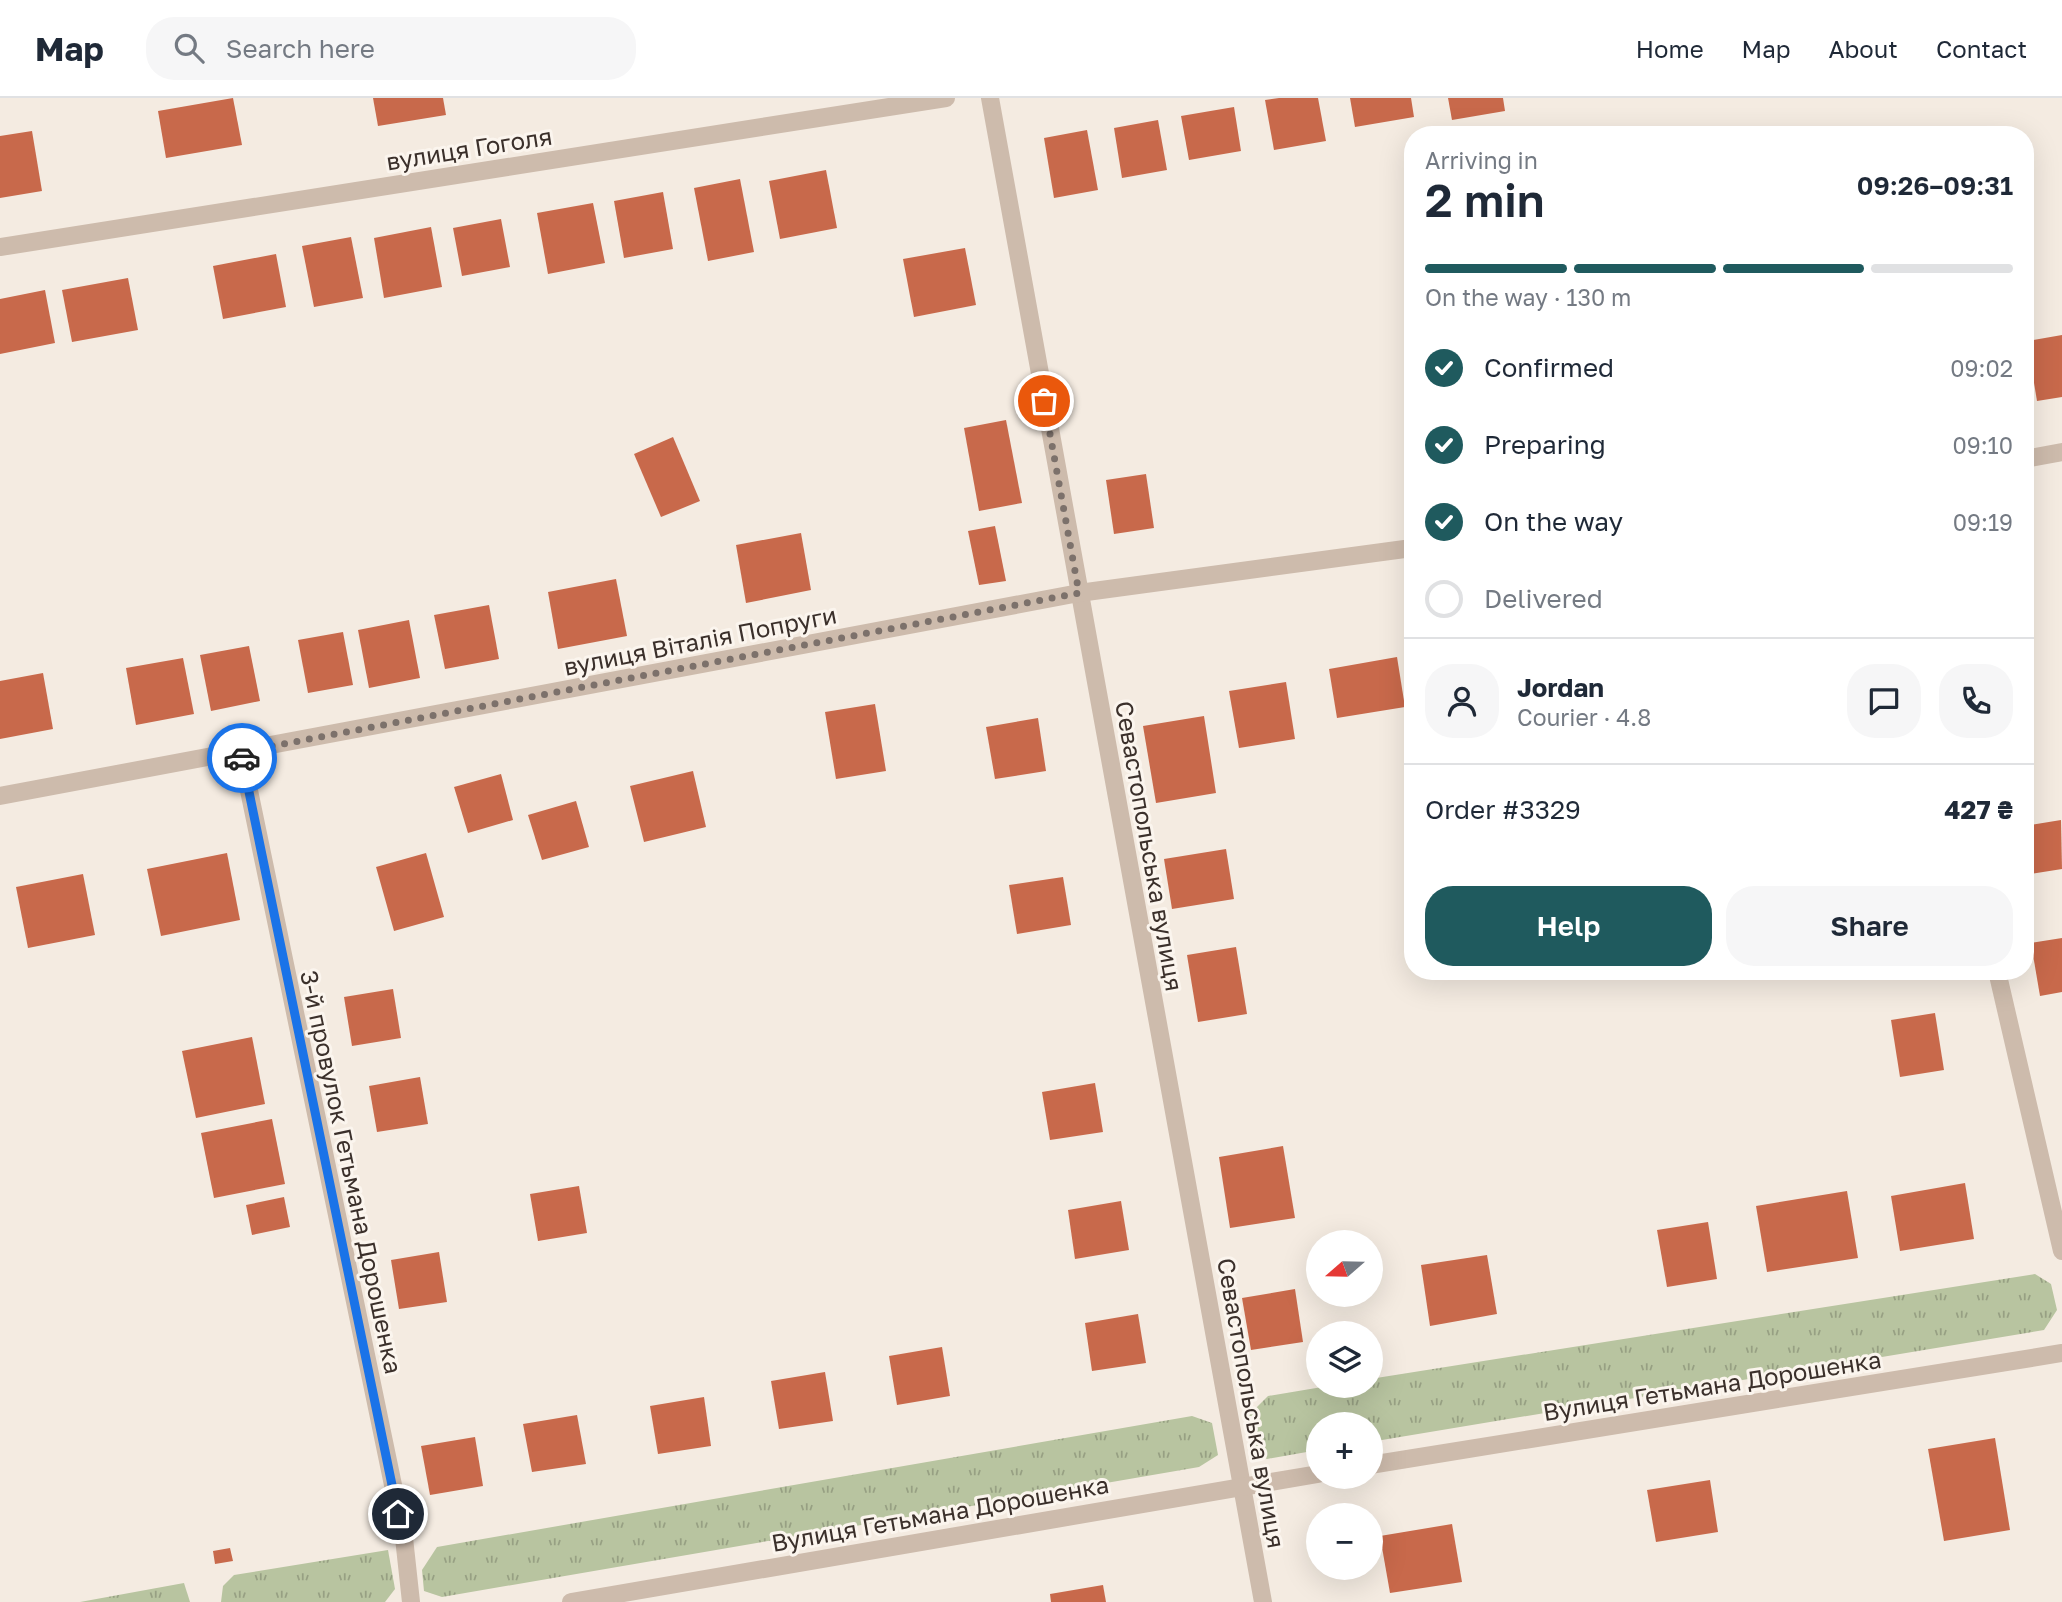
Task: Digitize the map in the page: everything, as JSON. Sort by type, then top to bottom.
[{"type":"street","name":"вулиця Гоголя","points":[[0,247],[946,98]]},
{"type":"street","name":"Севастопольська вулиця","points":[[990,98],[1263,1602]]},
{"type":"street","points":[[2034,457],[2062,452]]},
{"type":"street","name":"вулиця Віталія Попруги","points":[[0,796],[1079,593],[1404,549]]},
{"type":"street","name":"3-й провулок Гетьмана Дорошенка","points":[[241,752],[404,1538],[411,1602]]},
{"type":"street","points":[[1999,980],[2062,1251]]},
{"type":"street","name":"Вулиця Гетьмана Дорошенка","points":[[1383,1463],[2062,1353]]},
{"type":"street","name":"Вулиця Гетьмана Дорошенка","points":[[570,1602],[1306,1476]]},
{"type":"green space","points":[[2035,1274],[2051,1284],[2057,1310],[2044,1330],[1383,1440],[1383,1412],[1306,1412],[1306,1452],[1267,1459],[1251,1450],[1248,1416],[1268,1396],[1306,1390],[1306,1398],[1383,1398],[1383,1377]]},
{"type":"green space","points":[[1192,1416],[1212,1423],[1218,1455],[1199,1467],[442,1597],[424,1591],[422,1570],[437,1547]]},
{"type":"green space","points":[[388,1550],[395,1589],[385,1602],[221,1602],[223,1586],[234,1575]]},
{"type":"green space","points":[[184,1583],[190,1602],[80,1602]]},
{"type":"building","points":[[233,98],[242,145],[166,158],[158,111]]},
{"type":"building","points":[[373,98],[443,98],[446,115],[378,126]]},
{"type":"building","points":[[1318,98],[1326,141],[1274,150],[1265,100]]},
{"type":"building","points":[[1350,98],[1411,98],[1414,117],[1355,127]]},
{"type":"building","points":[[1448,98],[1503,98],[1505,111],[1452,120]]},
{"type":"building","points":[[1234,107],[1241,151],[1189,160],[1181,116]]},
{"type":"building","points":[[1158,120],[1167,170],[1122,178],[1114,128]]},
{"type":"building","points":[[1087,130],[1098,190],[1054,198],[1044,138]]},
{"type":"building","points":[[32,131],[42,191],[0,198],[0,136]]},
{"type":"building","points":[[826,170],[837,228],[780,239],[769,181]]},
{"type":"building","points":[[740,179],[754,252],[708,261],[694,188]]},
{"type":"building","points":[[663,192],[673,249],[624,258],[614,201]]},
{"type":"building","points":[[593,203],[605,263],[548,274],[537,213]]},
{"type":"building","points":[[501,219],[510,267],[462,276],[453,228]]},
{"type":"building","points":[[431,227],[442,287],[384,298],[374,238]]},
{"type":"building","points":[[351,237],[363,298],[314,307],[302,246]]},
{"type":"building","points":[[965,248],[976,305],[914,317],[903,259]]},
{"type":"building","points":[[276,254],[286,307],[223,319],[213,266]]},
{"type":"building","points":[[128,278],[138,330],[72,342],[62,290]]},
{"type":"building","points":[[45,290],[55,343],[0,354],[0,299]]},
{"type":"building","points":[[2062,335],[2062,397],[2037,401],[2034,383],[2034,340]]},
{"type":"building","points":[[1006,420],[1022,503],[979,511],[964,428]]},
{"type":"building","points":[[673,437],[700,501],[661,517],[634,454]]},
{"type":"building","points":[[1146,474],[1154,528],[1114,534],[1106,480]]},
{"type":"building","points":[[995,526],[1006,581],[979,585],[968,531]]},
{"type":"building","points":[[801,533],[811,590],[746,603],[736,545]]},
{"type":"building","points":[[616,579],[627,636],[558,649],[548,592]]},
{"type":"building","points":[[489,605],[499,659],[445,669],[434,615]]},
{"type":"building","points":[[409,620],[420,678],[369,688],[358,630]]},
{"type":"building","points":[[343,632],[353,685],[308,693],[298,640]]},
{"type":"building","points":[[249,646],[260,701],[211,711],[200,655]]},
{"type":"building","points":[[1397,657],[1404,707],[1337,718],[1329,669]]},
{"type":"building","points":[[183,658],[194,714],[136,725],[126,668]]},
{"type":"building","points":[[43,673],[53,729],[0,739],[0,681]]},
{"type":"building","points":[[1286,682],[1295,739],[1239,748],[1229,691]]},
{"type":"building","points":[[875,704],[886,771],[836,779],[825,712]]},
{"type":"building","points":[[1204,716],[1216,793],[1156,803],[1143,726]]},
{"type":"building","points":[[1038,718],[1046,771],[995,779],[986,727]]},
{"type":"building","points":[[693,771],[706,827],[644,842],[630,786]]},
{"type":"building","points":[[501,774],[513,820],[468,833],[454,787]]},
{"type":"building","points":[[576,801],[589,847],[542,860],[528,815]]},
{"type":"building","points":[[2061,820],[2062,869],[2034,874],[2034,824]]},
{"type":"building","points":[[1226,849],[1234,899],[1172,909],[1164,859]]},
{"type":"building","points":[[227,853],[240,920],[161,936],[147,869]]},
{"type":"building","points":[[426,853],[444,917],[394,931],[376,867]]},
{"type":"building","points":[[83,874],[95,935],[28,948],[16,887]]},
{"type":"building","points":[[1063,877],[1071,925],[1017,934],[1009,885]]},
{"type":"building","points":[[2062,938],[2062,992],[2040,996],[2034,943]]},
{"type":"building","points":[[1236,947],[1247,1014],[1198,1022],[1187,955]]},
{"type":"building","points":[[393,989],[401,1038],[352,1046],[344,997]]},
{"type":"building","points":[[1935,1013],[1944,1070],[1900,1077],[1891,1020]]},
{"type":"building","points":[[252,1037],[265,1104],[196,1118],[182,1051]]},
{"type":"building","points":[[420,1077],[428,1124],[377,1132],[369,1086]]},
{"type":"building","points":[[1095,1083],[1103,1132],[1050,1140],[1042,1092]]},
{"type":"building","points":[[272,1119],[285,1184],[214,1198],[201,1133]]},
{"type":"building","points":[[1283,1146],[1295,1218],[1230,1228],[1219,1157]]},
{"type":"building","points":[[1965,1183],[1974,1239],[1900,1251],[1891,1196]]},
{"type":"building","points":[[579,1186],[587,1233],[538,1241],[530,1194]]},
{"type":"building","points":[[1847,1191],[1858,1258],[1767,1272],[1756,1206]]},
{"type":"building","points":[[284,1197],[290,1227],[252,1235],[246,1205]]},
{"type":"building","points":[[1121,1201],[1129,1250],[1075,1259],[1068,1210]]},
{"type":"building","points":[[1708,1222],[1717,1279],[1667,1287],[1657,1230]]},
{"type":"building","points":[[439,1252],[447,1302],[399,1309],[391,1260]]},
{"type":"building","points":[[1487,1255],[1497,1314],[1430,1326],[1421,1265]]},
{"type":"building","points":[[1295,1289],[1303,1342],[1251,1350],[1242,1298]]},
{"type":"building","points":[[1138,1314],[1146,1363],[1092,1371],[1085,1323]]},
{"type":"building","points":[[942,1347],[950,1396],[897,1405],[889,1356]]},
{"type":"building","points":[[825,1372],[833,1421],[779,1429],[771,1381]]},
{"type":"building","points":[[704,1397],[711,1446],[658,1454],[650,1406]]},
{"type":"building","points":[[577,1415],[586,1464],[532,1472],[523,1424]]},
{"type":"building","points":[[475,1437],[483,1486],[430,1495],[421,1446]]},
{"type":"building","points":[[1995,1438],[2010,1530],[1944,1541],[1928,1449]]},
{"type":"building","points":[[1710,1480],[1718,1532],[1656,1542],[1647,1490]]},
{"type":"building","points":[[1452,1524],[1462,1582],[1390,1593],[1383,1553],[1383,1536]]},
{"type":"building","points":[[230,1548],[233,1561],[215,1564],[213,1551]]},
{"type":"building","points":[[1103,1585],[1106,1602],[1051,1602],[1050,1594]]},
{"type":"way so far","points":[[242,758],[241,752],[1079,593],[1044,401]]},
{"type":"route","points":[[242,758],[398,1514]]}]
